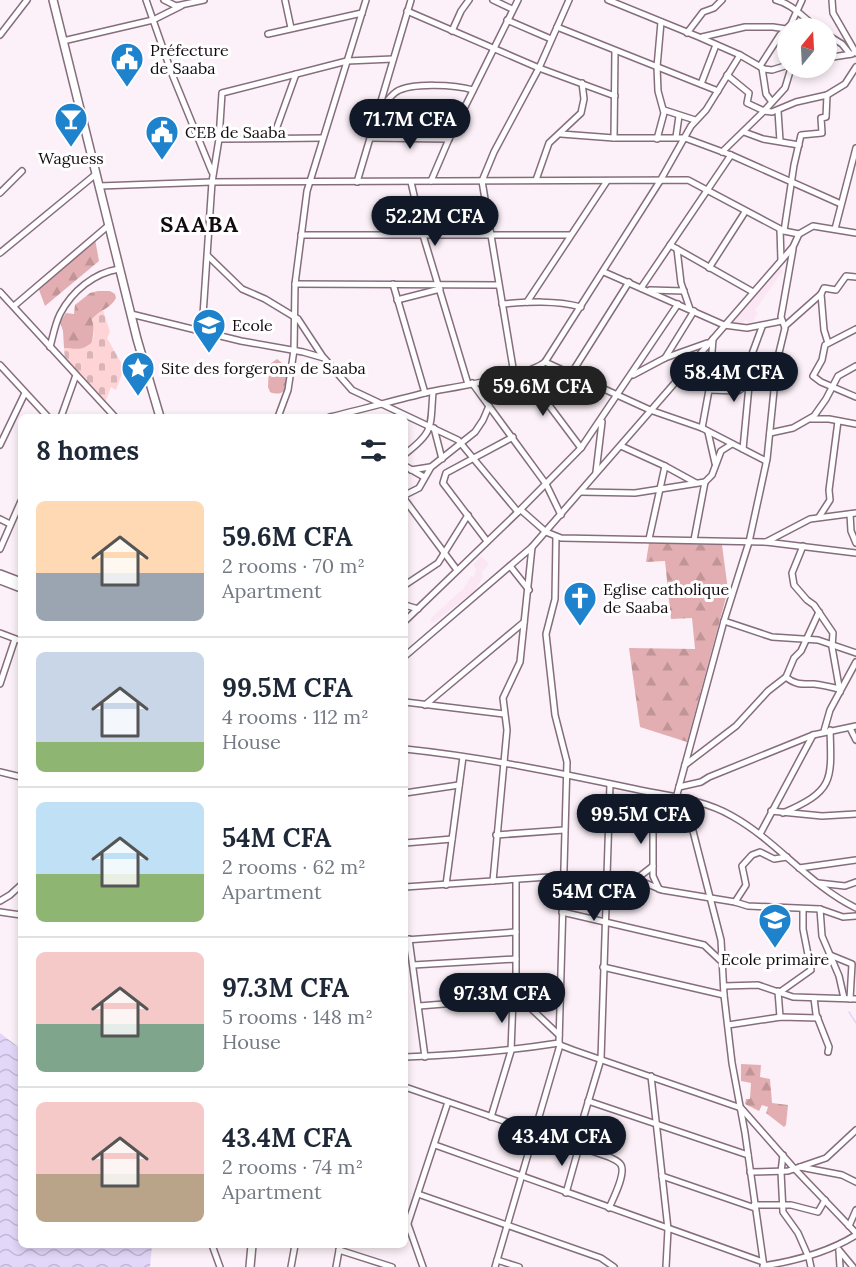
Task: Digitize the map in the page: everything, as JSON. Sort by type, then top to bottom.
[{"type":"street","points":[[0,35],[27,0]]},
{"type":"street","points":[[53,0],[119,269],[158,414]]},
{"type":"street","points":[[146,0],[172,75],[213,174]]},
{"type":"street","points":[[164,0],[172,5],[181,6]]},
{"type":"street","points":[[63,41],[153,20],[181,6],[204,0]]},
{"type":"street","points":[[285,0],[291,28]]},
{"type":"street","points":[[279,414],[288,390],[294,350],[295,284],[307,192],[366,0]]},
{"type":"street","points":[[357,182],[372,138],[411,0]]},
{"type":"street","points":[[452,30],[469,0]]},
{"type":"street","points":[[493,0],[512,9]]},
{"type":"street","points":[[431,181],[449,139],[518,0]]},
{"type":"street","points":[[514,374],[482,181],[494,152],[539,68],[569,0]]},
{"type":"street","points":[[610,0],[740,55],[761,67],[777,69]]},
{"type":"street","points":[[687,33],[703,12],[714,8],[722,0]]},
{"type":"street","points":[[776,0],[796,10],[803,18]]},
{"type":"street","points":[[794,18],[802,0]]},
{"type":"street","points":[[832,0],[833,13],[854,54]]},
{"type":"street","points":[[407,12],[539,68],[615,96]]},
{"type":"street","points":[[268,34],[362,13]]},
{"type":"street","points":[[507,21],[551,39]]},
{"type":"street","points":[[657,139],[664,110],[659,97],[657,67],[661,22]]},
{"type":"street","points":[[557,27],[718,91]]},
{"type":"street","points":[[699,37],[745,27],[777,28]]},
{"type":"street","points":[[837,41],[854,54]]},
{"type":"street","points":[[772,102],[766,94],[761,67],[777,43]]},
{"type":"street","points":[[701,84],[716,45]]},
{"type":"street","points":[[614,138],[615,51]]},
{"type":"street","points":[[837,56],[854,54]]},
{"type":"street","points":[[342,414],[540,367],[604,272],[695,120],[706,110],[740,55]]},
{"type":"street","points":[[202,330],[212,182],[219,139],[222,93],[347,61],[393,59]]},
{"type":"street","points":[[727,75],[749,93],[747,103],[764,111],[778,111],[796,102],[828,96],[845,84],[856,67]]},
{"type":"street","points":[[273,138],[296,74]]},
{"type":"street","points":[[722,152],[785,88],[787,78]]},
{"type":"street","points":[[536,180],[549,143],[582,112],[584,97],[582,83]]},
{"type":"street","points":[[378,111],[396,92],[411,87],[448,86],[473,90]]},
{"type":"street","points":[[781,260],[782,230],[799,145],[802,135],[822,133],[821,118],[826,117],[828,96]]},
{"type":"street","points":[[664,110],[695,120]]},
{"type":"street","points":[[778,111],[780,141]]},
{"type":"street","points":[[676,137],[679,116]]},
{"type":"street","points":[[744,132],[764,139],[799,145]]},
{"type":"street","points":[[561,134],[614,138],[685,138],[731,155],[841,204]]},
{"type":"street","points":[[219,139],[323,138]]},
{"type":"street","points":[[372,138],[449,139]]},
{"type":"street","points":[[835,229],[856,148]]},
{"type":"street","points":[[641,288],[731,155]]},
{"type":"street","points":[[0,193],[22,171]]},
{"type":"street","points":[[0,254],[96,174]]},
{"type":"street","points":[[99,186],[212,182],[690,180],[745,212],[782,230],[799,234]]},
{"type":"street","points":[[527,302],[607,181]]},
{"type":"street","points":[[411,182],[423,236],[470,384],[513,437],[546,484],[561,515]]},
{"type":"street","points":[[709,268],[745,212]]},
{"type":"street","points":[[14,306],[109,225]]},
{"type":"street","points":[[676,798],[724,621],[749,542],[766,461],[793,247],[799,234],[813,226],[856,233]]},
{"type":"street","points":[[301,235],[570,235]]},
{"type":"street","points":[[670,245],[753,292]]},
{"type":"street","points":[[408,653],[532,547],[793,247]]},
{"type":"street","points":[[677,249],[684,291],[692,310]]},
{"type":"street","points":[[208,256],[242,290],[265,299],[300,321],[324,358],[352,390],[404,414]]},
{"type":"street","points":[[50,347],[59,315],[81,288],[92,278],[119,269]]},
{"type":"street","points":[[604,272],[724,325],[747,328],[783,323],[821,294],[824,288],[836,290],[847,275],[856,277]]},
{"type":"street","points":[[571,374],[629,282]]},
{"type":"street","points":[[295,284],[498,285]]},
{"type":"street","points":[[393,284],[425,393]]},
{"type":"street","points":[[397,300],[440,286]]},
{"type":"street","points":[[648,291],[684,291]]},
{"type":"street","points":[[0,292],[112,414]]},
{"type":"street","points":[[821,294],[824,330],[828,344]]},
{"type":"street","points":[[502,304],[565,303],[581,307]]},
{"type":"street","points":[[408,618],[581,448],[632,376],[678,304]]},
{"type":"street","points":[[665,358],[692,310]]},
{"type":"street","points":[[131,314],[241,341],[294,350],[324,358]]},
{"type":"street","points":[[743,449],[752,354],[762,327]]},
{"type":"street","points":[[856,329],[824,347],[822,360],[813,376],[816,380],[856,397]]},
{"type":"street","points":[[632,376],[665,358],[711,340]]},
{"type":"street","points":[[702,428],[709,390],[711,340]]},
{"type":"street","points":[[545,362],[651,410],[702,428],[766,461]]},
{"type":"street","points":[[0,364],[45,414]]},
{"type":"street","points":[[770,433],[791,428],[809,419],[823,404],[838,376],[856,366]]},
{"type":"street","points":[[524,372],[581,448]]},
{"type":"street","points":[[709,390],[738,391],[757,374],[777,375]]},
{"type":"street","points":[[62,414],[76,375]]},
{"type":"street","points":[[433,392],[432,427],[442,459]]},
{"type":"street","points":[[0,445],[25,393]]},
{"type":"street","points":[[408,494],[419,488],[431,467],[479,427],[489,406]]},
{"type":"street","points":[[408,416],[462,443],[519,511],[556,537],[766,542],[856,553]]},
{"type":"street","points":[[596,474],[603,418]]},
{"type":"street","points":[[809,419],[829,419],[856,424]]},
{"type":"street","points":[[819,517],[828,506],[831,497],[829,490],[838,421]]},
{"type":"street","points":[[408,452],[424,439],[432,427]]},
{"type":"street","points":[[708,432],[716,465]]},
{"type":"street","points":[[487,541],[443,483],[443,477],[474,457],[513,437]]},
{"type":"street","points":[[581,492],[635,493],[705,482],[712,475],[722,448],[732,444]]},
{"type":"street","points":[[621,446],[697,484]]},
{"type":"street","points":[[649,539],[665,466]]},
{"type":"street","points":[[411,470],[431,467]]},
{"type":"street","points":[[408,468],[424,477]]},
{"type":"street","points":[[694,540],[705,482]]},
{"type":"street","points":[[408,504],[457,570]]},
{"type":"street","points":[[0,549],[18,507]]},
{"type":"street","points":[[766,542],[806,520],[853,513],[851,531],[856,543]]},
{"type":"street","points":[[408,583],[436,564],[445,554],[449,542],[468,515]]},
{"type":"street","points":[[0,519],[10,524]]},
{"type":"street","points":[[495,1267],[559,1044],[567,757],[555,715],[546,634],[555,599],[556,537]]},
{"type":"street","points":[[803,546],[792,573],[794,585],[814,605],[833,633],[832,647],[839,690]]},
{"type":"street","points":[[493,881],[507,725],[503,698],[519,669],[532,547]]},
{"type":"street","points":[[510,566],[528,590]]},
{"type":"street","points":[[0,574],[18,581]]},
{"type":"street","points":[[0,580],[18,587]]},
{"type":"street","points":[[408,606],[417,609]]},
{"type":"street","points":[[685,765],[736,726],[768,691],[786,677],[819,612]]},
{"type":"street","points":[[724,621],[775,637],[818,640],[832,647],[856,653]]},
{"type":"street","points":[[425,705],[524,622]]},
{"type":"street","points":[[0,633],[18,640],[0,684]]},
{"type":"street","points":[[783,813],[808,802],[816,796],[828,780],[831,766],[827,731],[830,710],[856,662]]},
{"type":"street","points":[[786,677],[802,685],[815,684],[839,690]]},
{"type":"street","points":[[408,702],[504,714]]},
{"type":"street","points":[[679,787],[701,782],[827,731],[853,727],[856,740]]},
{"type":"street","points":[[760,834],[813,735]]},
{"type":"street","points":[[408,750],[504,763],[715,808],[760,834],[816,883],[856,908]]},
{"type":"street","points":[[447,885],[463,757]]},
{"type":"street","points":[[0,772],[18,775]]},
{"type":"street","points":[[566,1193],[588,1101],[602,1059],[610,784]]},
{"type":"street","points":[[408,793],[459,785]]},
{"type":"street","points":[[653,793],[654,881],[660,889]]},
{"type":"street","points":[[686,800],[721,940],[724,996],[732,1063],[741,1108],[763,1265]]},
{"type":"street","points":[[771,811],[828,816],[856,814]]},
{"type":"street","points":[[496,835],[564,830]]},
{"type":"street","points":[[408,843],[452,839]]},
{"type":"street","points":[[735,902],[746,886],[742,866],[752,855],[760,852],[774,859],[787,856]]},
{"type":"street","points":[[799,868],[856,860]]},
{"type":"street","points":[[634,880],[653,866]]},
{"type":"street","points":[[408,887],[563,876]]},
{"type":"street","points":[[609,878],[634,880],[660,889],[748,906],[820,909],[835,915],[856,916]]},
{"type":"street","points":[[491,1117],[511,1051],[515,998],[516,880]]},
{"type":"street","points":[[816,883],[845,886],[856,882]]},
{"type":"street","points":[[0,901],[18,888]]},
{"type":"street","points":[[779,992],[810,970],[804,942],[803,909]]},
{"type":"street","points":[[820,909],[821,934],[850,999]]},
{"type":"street","points":[[0,912],[18,915]]},
{"type":"street","points":[[562,912],[709,948],[722,962]]},
{"type":"street","points":[[408,940],[516,932]]},
{"type":"street","points":[[709,948],[721,940]]},
{"type":"street","points":[[408,944],[413,965],[425,1057]]},
{"type":"street","points":[[830,955],[852,964],[850,999]]},
{"type":"street","points":[[413,965],[516,959]]},
{"type":"street","points":[[603,967],[724,996]]},
{"type":"street","points":[[724,986],[758,985],[793,997],[850,999]]},
{"type":"street","points":[[779,992],[780,1017]]},
{"type":"street","points":[[814,998],[818,1018],[829,1047],[828,1052]]},
{"type":"street","points":[[419,1006],[522,999],[559,1035]]},
{"type":"street","points":[[728,1025],[780,1017],[818,1018]]},
{"type":"street","points":[[408,1058],[511,1051],[559,1044],[741,1108],[856,1234],[839,1248],[783,1263],[763,1265],[668,1228],[435,1145]]},
{"type":"street","points":[[651,1076],[668,1228],[666,1266],[674,1267]]},
{"type":"street","points":[[408,1088],[609,1157],[621,1165],[620,1181],[609,1208]]},
{"type":"street","points":[[588,1101],[748,1155]]},
{"type":"street","points":[[408,1222],[448,1102]]},
{"type":"street","points":[[750,1172],[781,1172],[826,1158],[855,1132]]},
{"type":"street","points":[[783,1155],[781,1172],[783,1212],[798,1233],[811,1267]]},
{"type":"street","points":[[798,1168],[842,1175],[856,1182]]},
{"type":"street","points":[[662,1176],[754,1206],[790,1205],[818,1212],[825,1200]]},
{"type":"street","points":[[417,1194],[601,1258],[614,1267]]},
{"type":"street","points":[[849,1226],[856,1210]]},
{"type":"street","points":[[408,1228],[423,1267]]},
{"type":"street","points":[[213,1248],[220,1267]]},
{"type":"street","points":[[250,1267],[252,1248]]},
{"type":"street","points":[[291,1267],[294,1248]]},
{"type":"street","points":[[336,1267],[340,1248]]},
{"type":"street","points":[[343,1248],[392,1267]]},
{"type":"street","points":[[839,1248],[840,1267]]},
{"type":"street","points":[[839,1248],[853,1267]]},
{"type":"street","points":[[497,1260],[519,1267]]},
{"type":"shaded area","points":[[777,267],[783,271],[755,310],[758,313],[752,323],[745,320],[739,327],[730,322],[746,302],[748,303]]},
{"type":"shaded area","points":[[481,556],[489,564],[482,572],[483,577],[475,590],[433,623],[430,619],[464,588],[471,576],[474,577],[476,569],[473,565]]},
{"type":"green space","points":[[95,239],[99,261],[45,306],[38,287]]},
{"type":"green space","points":[[110,291],[115,294],[116,298],[92,319],[94,326],[92,343],[81,350],[64,348],[60,322],[66,313],[74,314],[75,305],[90,293]]},
{"type":"green space","points":[[103,310],[110,332],[107,338],[124,368],[116,390],[111,387],[104,405],[65,362],[64,348],[80,349],[90,345],[94,335],[92,319]]},
{"type":"green space","points":[[277,359],[287,367],[288,378],[284,391],[276,394],[270,392],[268,387],[269,365]]},
{"type":"green space","points":[[649,543],[722,545],[728,590],[687,742],[640,727],[629,648],[695,649],[692,618],[671,619],[665,561],[646,562]]},
{"type":"green space","points":[[741,1064],[761,1065],[760,1077],[770,1079],[772,1103],[788,1105],[784,1127],[766,1113],[768,1107],[762,1105],[759,1111],[745,1104],[746,1099],[750,1099],[751,1083],[741,1081]]},
{"type":"water","points":[[0,1033],[18,1047],[18,1248],[152,1248],[150,1267],[0,1267]]},
{"type":"waterway","points":[[849,1012],[856,1023]]},
{"type":"place","name":"Préfecture de Saaba","points":[[127,88]]},
{"type":"place","name":"Waguess","points":[[71,148]]},
{"type":"place","name":"CEB de Saaba","points":[[162,161]]},
{"type":"place","name":"Ecole","points":[[209,354]]},
{"type":"place","name":"Site des forgerons de Saaba","points":[[138,397]]},
{"type":"place","name":"Eglise catholique de Saaba","points":[[580,627]]},
{"type":"place","name":"Ecole primaire","points":[[775,949]]},
{"type":"district","name":"SAABA","points":[[200,224]]}]
